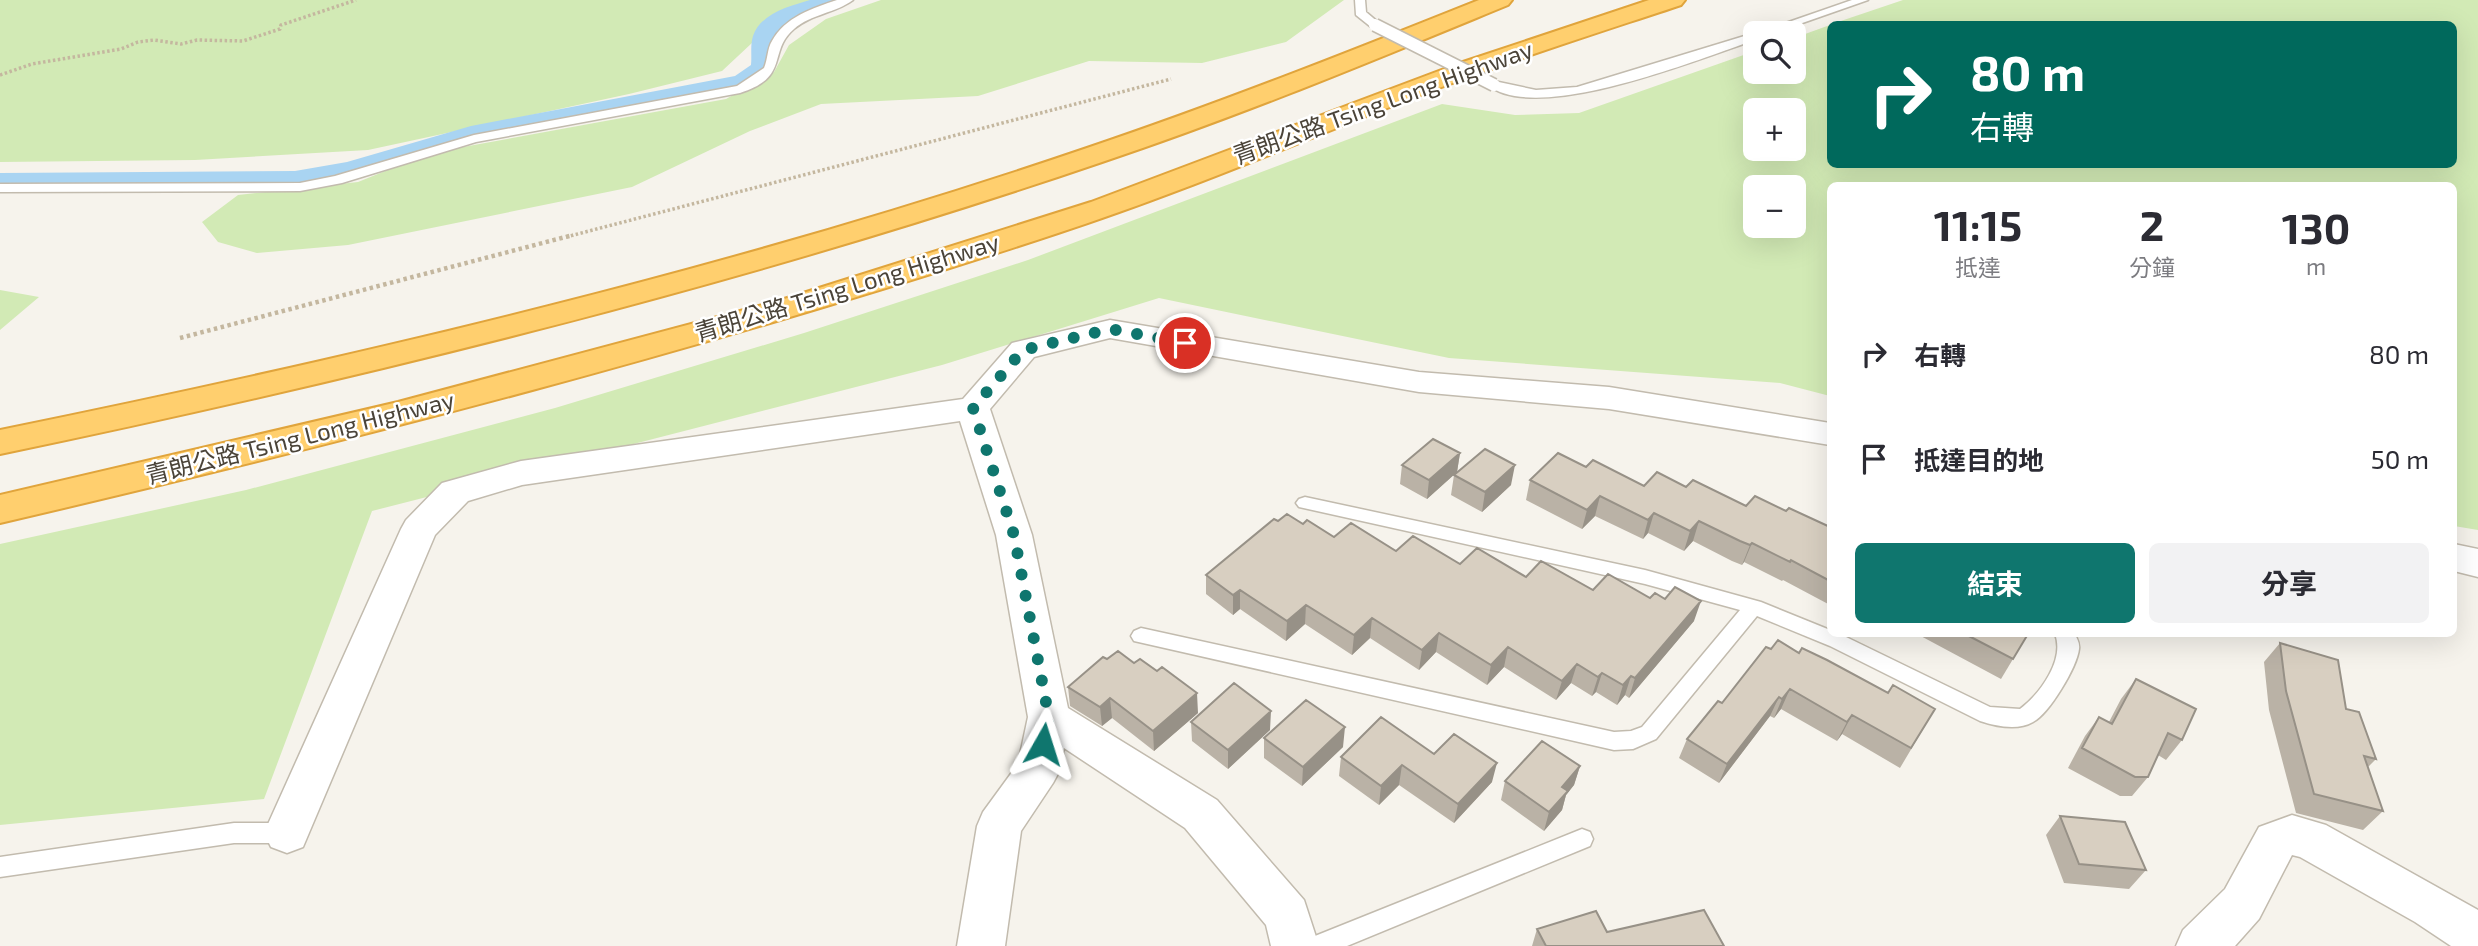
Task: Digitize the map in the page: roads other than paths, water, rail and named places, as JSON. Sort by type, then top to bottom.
[{"type":"highway","name":"青朗公路 Tsing Long Highway","points":[[0,442],[330,371],[598,305],[763,260],[1129,144],[1223,110],[1500,0]]},
{"type":"highway","name":"青朗公路 Tsing Long Highway","points":[[0,509],[227,458],[528,382],[812,302],[1056,223],[1445,77],[1674,0]]},
{"type":"street","points":[[287,833],[419,529],[455,492],[521,473],[973,408],[1023,350],[1110,329],[1419,382],[1609,398],[1827,434]]},
{"type":"street","points":[[973,408],[1014,535],[1049,718],[1038,770],[999,826],[981,946]]},
{"type":"street","points":[[2457,559],[2478,563]]},
{"type":"street","points":[[1049,718],[1202,814],[1287,915],[1295,946]]},
{"type":"street","points":[[2200,946],[2228,921],[2242,904],[2275,841],[2292,835],[2310,839],[2332,851],[2432,907],[2478,937]]},
{"type":"lane","points":[[0,188],[300,187],[337,180],[474,139],[740,89],[766,76],[773,67],[778,40],[786,30],[810,15],[848,0]]},
{"type":"lane","points":[[1360,0],[1360,13],[1375,25],[1494,85],[1542,94],[1584,92],[1743,40]]},
{"type":"lane","points":[[1799,21],[1863,0]]},
{"type":"lane","points":[[1305,503],[1645,576],[1754,607],[1827,637]]},
{"type":"lane","points":[[1141,636],[1614,741],[1633,740],[1649,733],[1754,607]]},
{"type":"lane","points":[[1827,637],[1959,703],[1987,715],[2012,719],[2028,716],[2045,696],[2066,661],[2070,647],[2066,637]]},
{"type":"lane","points":[[0,867],[234,833],[287,833]]},
{"type":"lane","points":[[1319,946],[1582,839]]},
{"type":"waterway","points":[[0,182],[295,180],[351,170],[471,134],[742,83],[761,71],[765,58],[765,36],[774,24],[790,15],[834,0]]}]
